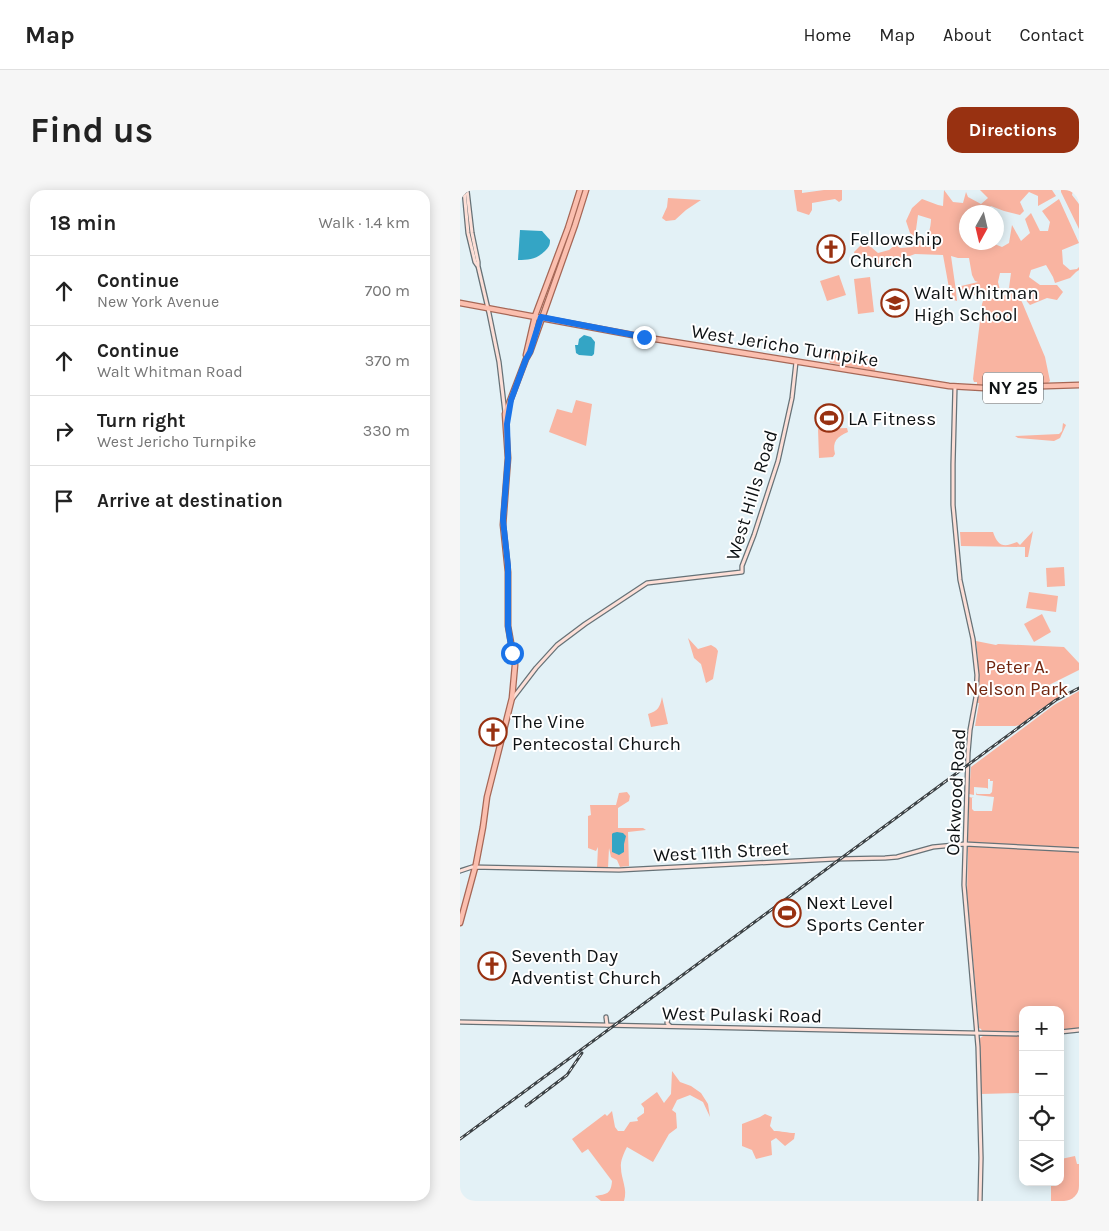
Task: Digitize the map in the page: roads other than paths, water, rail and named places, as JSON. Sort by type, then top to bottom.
[{"type":"main road","points":[[460,923],[476,867],[487,797],[512,698],[515,666],[508,626],[508,566],[503,520],[508,458],[506,414],[501,375],[488,308],[468,232],[466,190]]},
{"type":"main road","points":[[506,414],[530,352],[582,203],[583,191]]},
{"type":"main road","points":[[526,359],[526,352],[536,316],[583,191]]},
{"type":"main road","name":"NY 25","points":[[460,303],[488,308]]},
{"type":"main road","name":"West Jericho Turnpike","points":[[488,308],[649,338],[956,387],[1079,386]]},
{"type":"main road","name":"West Hills Road","points":[[512,698],[557,644],[646,583],[742,572],[742,566],[778,461],[792,398],[796,362]]},
{"type":"main road","name":"Oakwood Road","points":[[956,387],[953,505],[960,580],[973,639],[977,674],[976,697],[968,753],[964,894],[977,1033],[980,1201]]},
{"type":"main road","points":[[504,404],[511,400]]},
{"type":"main road","points":[[507,430],[511,400]]},
{"type":"main road","name":"West 11th Street","points":[[460,871],[472,867],[619,870],[835,858],[885,858],[897,857],[934,847],[965,844],[1079,850]]},
{"type":"main road","points":[[606,1017],[607,1025]]},
{"type":"main road","points":[[668,1018],[667,1023],[670,1026]]},
{"type":"main road","name":"West Pulaski Road","points":[[460,1022],[1019,1034]]},
{"type":"main road","points":[[1064,1032],[1079,1030]]},
{"type":"water","points":[[520,230],[542,231],[550,240],[548,247],[542,254],[536,257],[518,260]]},
{"type":"water","points":[[584,335],[591,337],[595,342],[594,354],[592,356],[576,353],[575,345],[578,345],[579,339]]},
{"type":"water","points":[[617,832],[623,833],[626,836],[624,852],[619,855],[612,852],[612,834]]},
{"type":"railway","points":[[460,1139],[1056,700],[1079,688]]},
{"type":"railway","points":[[526,1106],[567,1075],[582,1053]]},
{"type":"place","name":"Fellowship Church","points":[[831,249]]},
{"type":"place","name":"Walt Whitman High School","points":[[895,303]]},
{"type":"place","name":"LA Fitness","points":[[829,418]]},
{"type":"place","name":"The Vine Pentecostal Church","points":[[493,732]]},
{"type":"place","name":"Next Level Sports Center","points":[[787,913]]},
{"type":"place","name":"Seventh Day Adventist Church","points":[[492,966]]},
{"type":"park label","name":"Peter A. Nelson Park","points":[[1017,677]]}]
